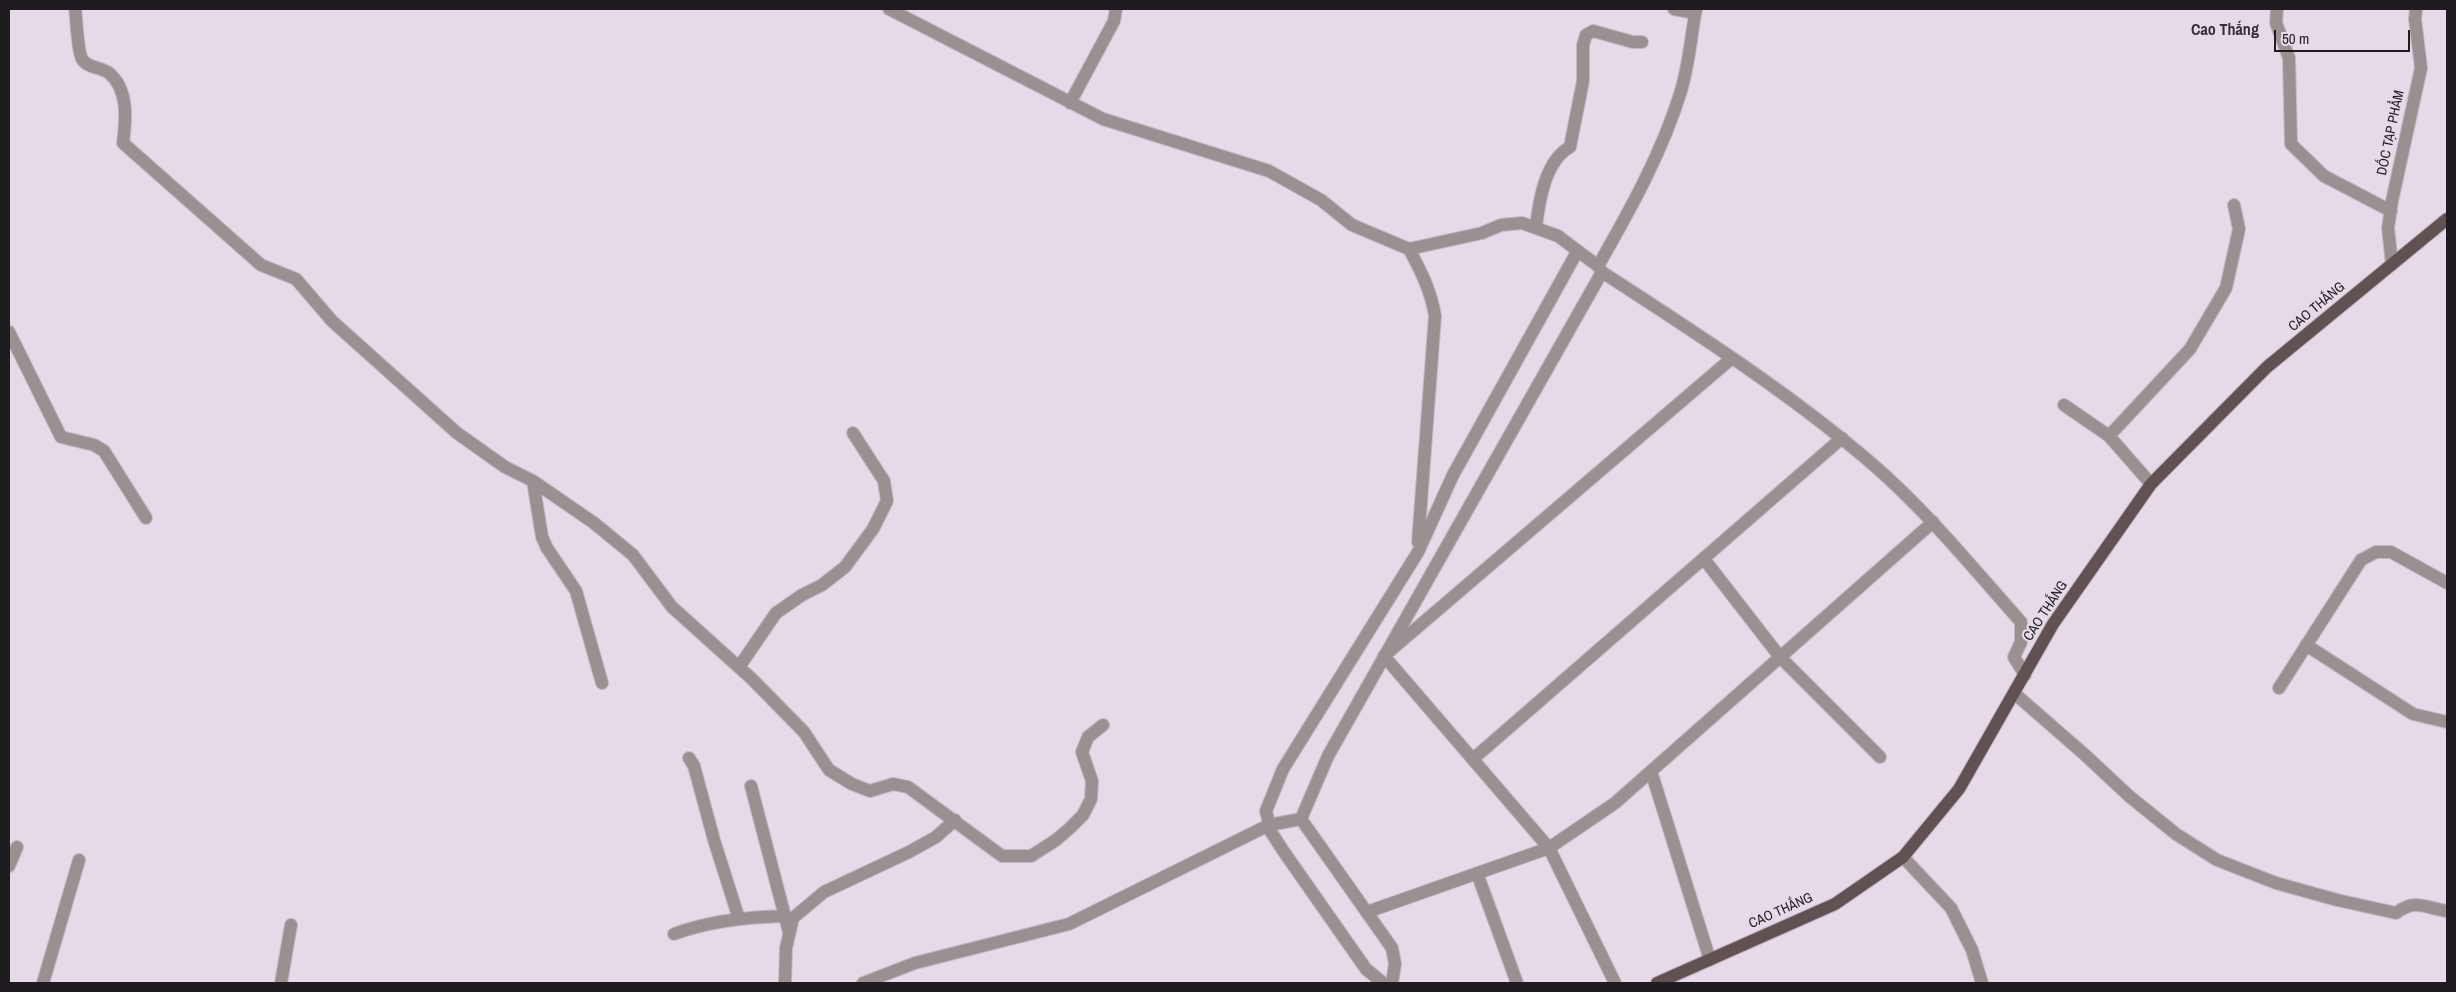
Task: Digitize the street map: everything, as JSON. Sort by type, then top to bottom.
[{"type":"main road","name":"CAO THẮNG","points":[[1657,983],[1834,904],[1903,858],[1960,789],[2053,624],[2152,484],[2267,367],[2447,219]]},
{"type":"street","points":[[75,9],[79,49],[83,60],[108,73],[125,101],[123,143],[261,266],[296,279],[332,321],[458,433],[505,466],[533,481],[594,523],[633,554],[672,607],[739,667],[804,732],[829,770],[852,784],[870,791],[893,784],[908,787],[1002,856],[1031,856],[1056,840],[1083,815],[1091,799],[1092,781],[1082,752],[1088,737],[1103,725]]},
{"type":"street","points":[[889,9],[1103,119],[1268,170],[1320,200],[1352,225],[1409,249],[1482,233],[1501,225],[1522,222],[1558,236],[1572,245],[1577,252],[1600,269],[1810,412],[1872,464],[1933,522],[2020,622],[2021,642],[2014,657],[2024,674]]},
{"type":"street","points":[[1070,102],[1114,22],[1116,9]]},
{"type":"street","points":[[1301,819],[1328,756],[1600,269],[1641,191],[1681,92],[1688,66],[1696,11],[1674,9]]},
{"type":"street","points":[[2277,9],[2276,23],[2290,58],[2291,144],[2324,176],[2391,211]]},
{"type":"street","name":"DỐC TẠP PHẨM","points":[[2392,264],[2388,228],[2421,68],[2415,19],[2416,9]]},
{"type":"street","points":[[1536,227],[1541,191],[1561,152],[1570,147],[1584,81],[1583,45],[1586,35],[1593,31],[1634,42],[1642,42]]},
{"type":"street","points":[[2109,436],[2190,349],[2226,288],[2239,229],[2234,205]]},
{"type":"street","points":[[1409,249],[1426,280],[1432,297],[1435,316],[1418,552]]},
{"type":"street","points":[[1383,983],[1366,969],[1271,832],[1266,811],[1270,795],[1283,769],[1418,552],[1453,475],[1577,252]]},
{"type":"street","points":[[9,332],[61,437],[94,445],[104,451],[146,518]]},
{"type":"street","points":[[1384,656],[1732,358]]},
{"type":"street","points":[[2064,404],[2109,436],[2152,484]]},
{"type":"street","points":[[739,667],[776,614],[802,595],[822,585],[845,567],[873,529],[887,501],[884,481],[853,433]]},
{"type":"street","points":[[1473,760],[1842,438]]},
{"type":"street","points":[[533,481],[542,537],[547,548],[576,591],[602,683]]},
{"type":"street","points":[[1367,912],[1549,848],[1615,803],[1933,522]]},
{"type":"street","points":[[2279,688],[2361,560],[2376,552],[2391,552],[2447,583]]},
{"type":"street","points":[[1704,559],[1780,657],[1880,757]]},
{"type":"street","points":[[2306,645],[2413,714],[2447,722]]},
{"type":"street","points":[[1384,656],[1549,848],[1615,983]]},
{"type":"street","points":[[2014,693],[2129,796],[2176,834],[2216,860],[2276,883],[2337,900],[2396,913],[2407,904],[2420,904],[2447,911]]},
{"type":"street","points":[[689,758],[694,766],[714,840],[740,918]]},
{"type":"street","points":[[1651,771],[1710,960]]},
{"type":"street","points":[[751,786],[789,935]]},
{"type":"street","points":[[863,983],[915,963],[1069,924],[1269,825],[1301,819]]},
{"type":"street","points":[[1301,819],[1392,948],[1395,964],[1392,983]]},
{"type":"street","points":[[785,983],[786,948],[793,918],[824,892],[909,852],[936,837],[955,820]]},
{"type":"street","points":[[9,866],[17,847]]},
{"type":"street","points":[[1903,858],[1951,908],[1972,950],[1982,983]]},
{"type":"street","points":[[43,983],[80,860]]},
{"type":"street","points":[[1477,873],[1518,983]]},
{"type":"street","points":[[674,934],[700,925],[740,918],[784,916]]},
{"type":"street","points":[[281,983],[291,925]]},
{"type":"district","name":"Cao Thắng","points":[[2225,31]]}]
